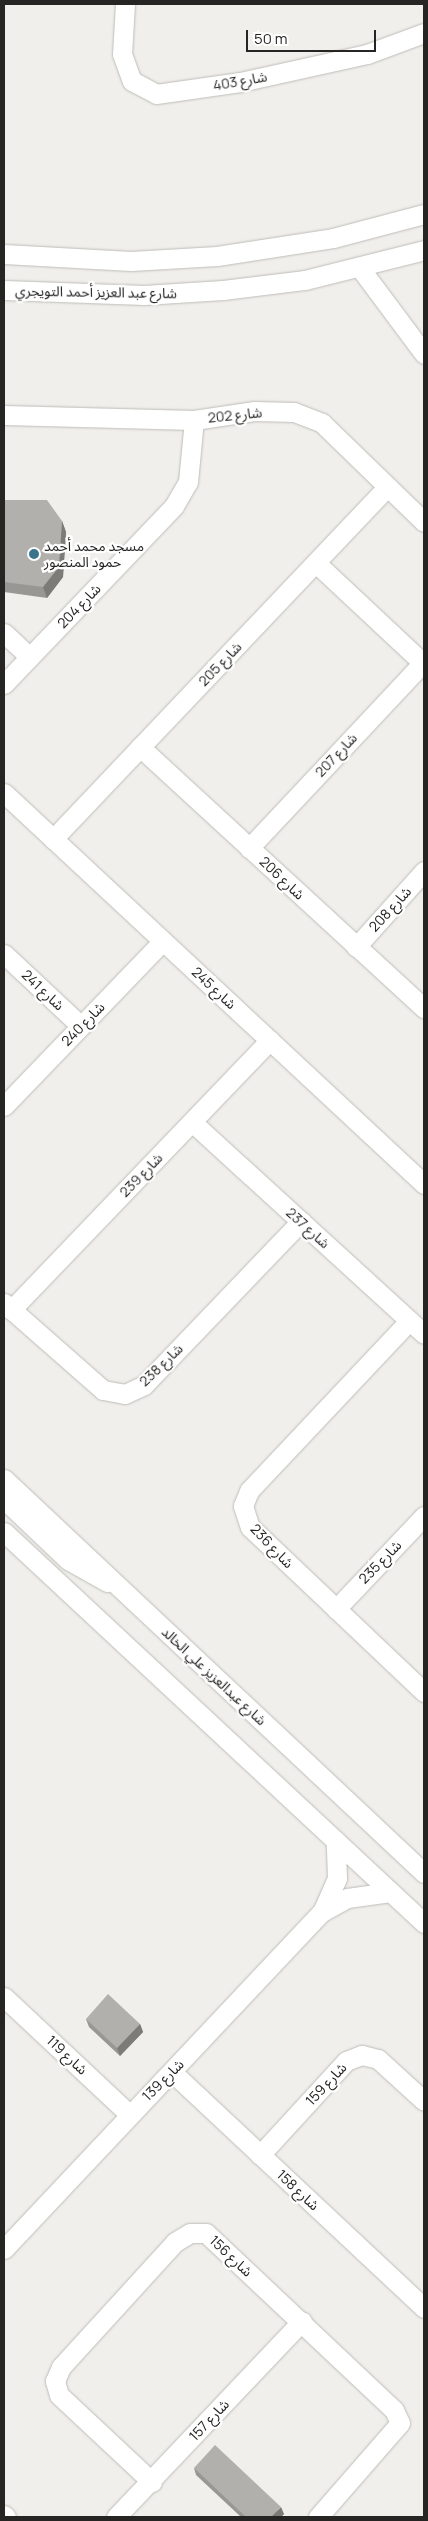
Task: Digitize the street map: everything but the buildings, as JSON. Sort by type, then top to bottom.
[{"type":"street","name":"شارع 403","points":[[125,4],[122,54],[132,81],[156,94],[313,66],[424,33]]},
{"type":"street","points":[[4,254],[122,261],[217,256],[333,238],[424,214]]},
{"type":"street","name":"شارع عبد العزيز أحمد التويجري","points":[[4,290],[144,295],[278,283],[360,268],[424,250]]},
{"type":"street","points":[[360,268],[424,354]]},
{"type":"street","name":"شارع 202","points":[[4,415],[194,420],[254,411],[294,412],[322,423],[386,488],[424,522]]},
{"type":"street","name":"شارع 204","points":[[4,684],[174,506],[188,482],[194,420]]},
{"type":"street","name":"شارع 205","points":[[53,839],[386,488]]},
{"type":"street","points":[[316,563],[424,663]]},
{"type":"street","points":[[4,633],[30,657]]},
{"type":"street","name":"شارع 207","points":[[249,848],[424,663]]},
{"type":"street","name":"شارع 206","points":[[140,747],[356,948],[424,1008]]},
{"type":"street","name":"شارع 245","points":[[4,793],[424,1184]]},
{"type":"street","name":"شارع 208","points":[[356,948],[424,871]]},
{"type":"street","name":"شارع 240","points":[[4,1106],[163,941]]},
{"type":"street","name":"شارع 241","points":[[4,954],[81,1026]]},
{"type":"street","name":"شارع 239","points":[[7,1306],[192,1122],[270,1040]]},
{"type":"street","name":"شارع 237","points":[[192,1122],[424,1334]]},
{"type":"street","name":"شارع 238","points":[[7,1306],[103,1390],[125,1394],[144,1385],[301,1221]]},
{"type":"street","name":"شارع 236","points":[[409,1321],[249,1490],[243,1506],[250,1527],[424,1692]]},
{"type":"street","name":"شارع عبدالعزيز علي الخالد","points":[[4,1478],[424,1873]]},
{"type":"street","points":[[4,1499],[68,1560],[118,1585]]},
{"type":"street","name":"شارع 235","points":[[336,1608],[424,1516]]},
{"type":"street","points":[[4,1532],[424,1923]]},
{"type":"street","name":"شارع 139","points":[[322,1912],[337,1878],[336,1841]]},
{"type":"street","name":"شارع 139","points":[[4,2249],[129,2114],[172,2072],[322,1912],[347,1898],[391,1892]]},
{"type":"street","name":"شارع 119","points":[[4,1997],[129,2114]]},
{"type":"street","name":"شارع 159","points":[[260,2155],[346,2061],[362,2055],[378,2059],[424,2101]]},
{"type":"street","name":"شارع 158","points":[[172,2072],[424,2308]]},
{"type":"street","name":"شارع 156","points":[[152,2482],[59,2395],[55,2381],[61,2367],[175,2242],[190,2233],[206,2233],[302,2321],[394,2410],[400,2423],[318,2517]]},
{"type":"street","name":"شارع 157","points":[[116,2517],[152,2482],[302,2321]]},
{"type":"place","name":"مسجد محمد أحمد حمود المنصور","points":[[34,554]]}]
